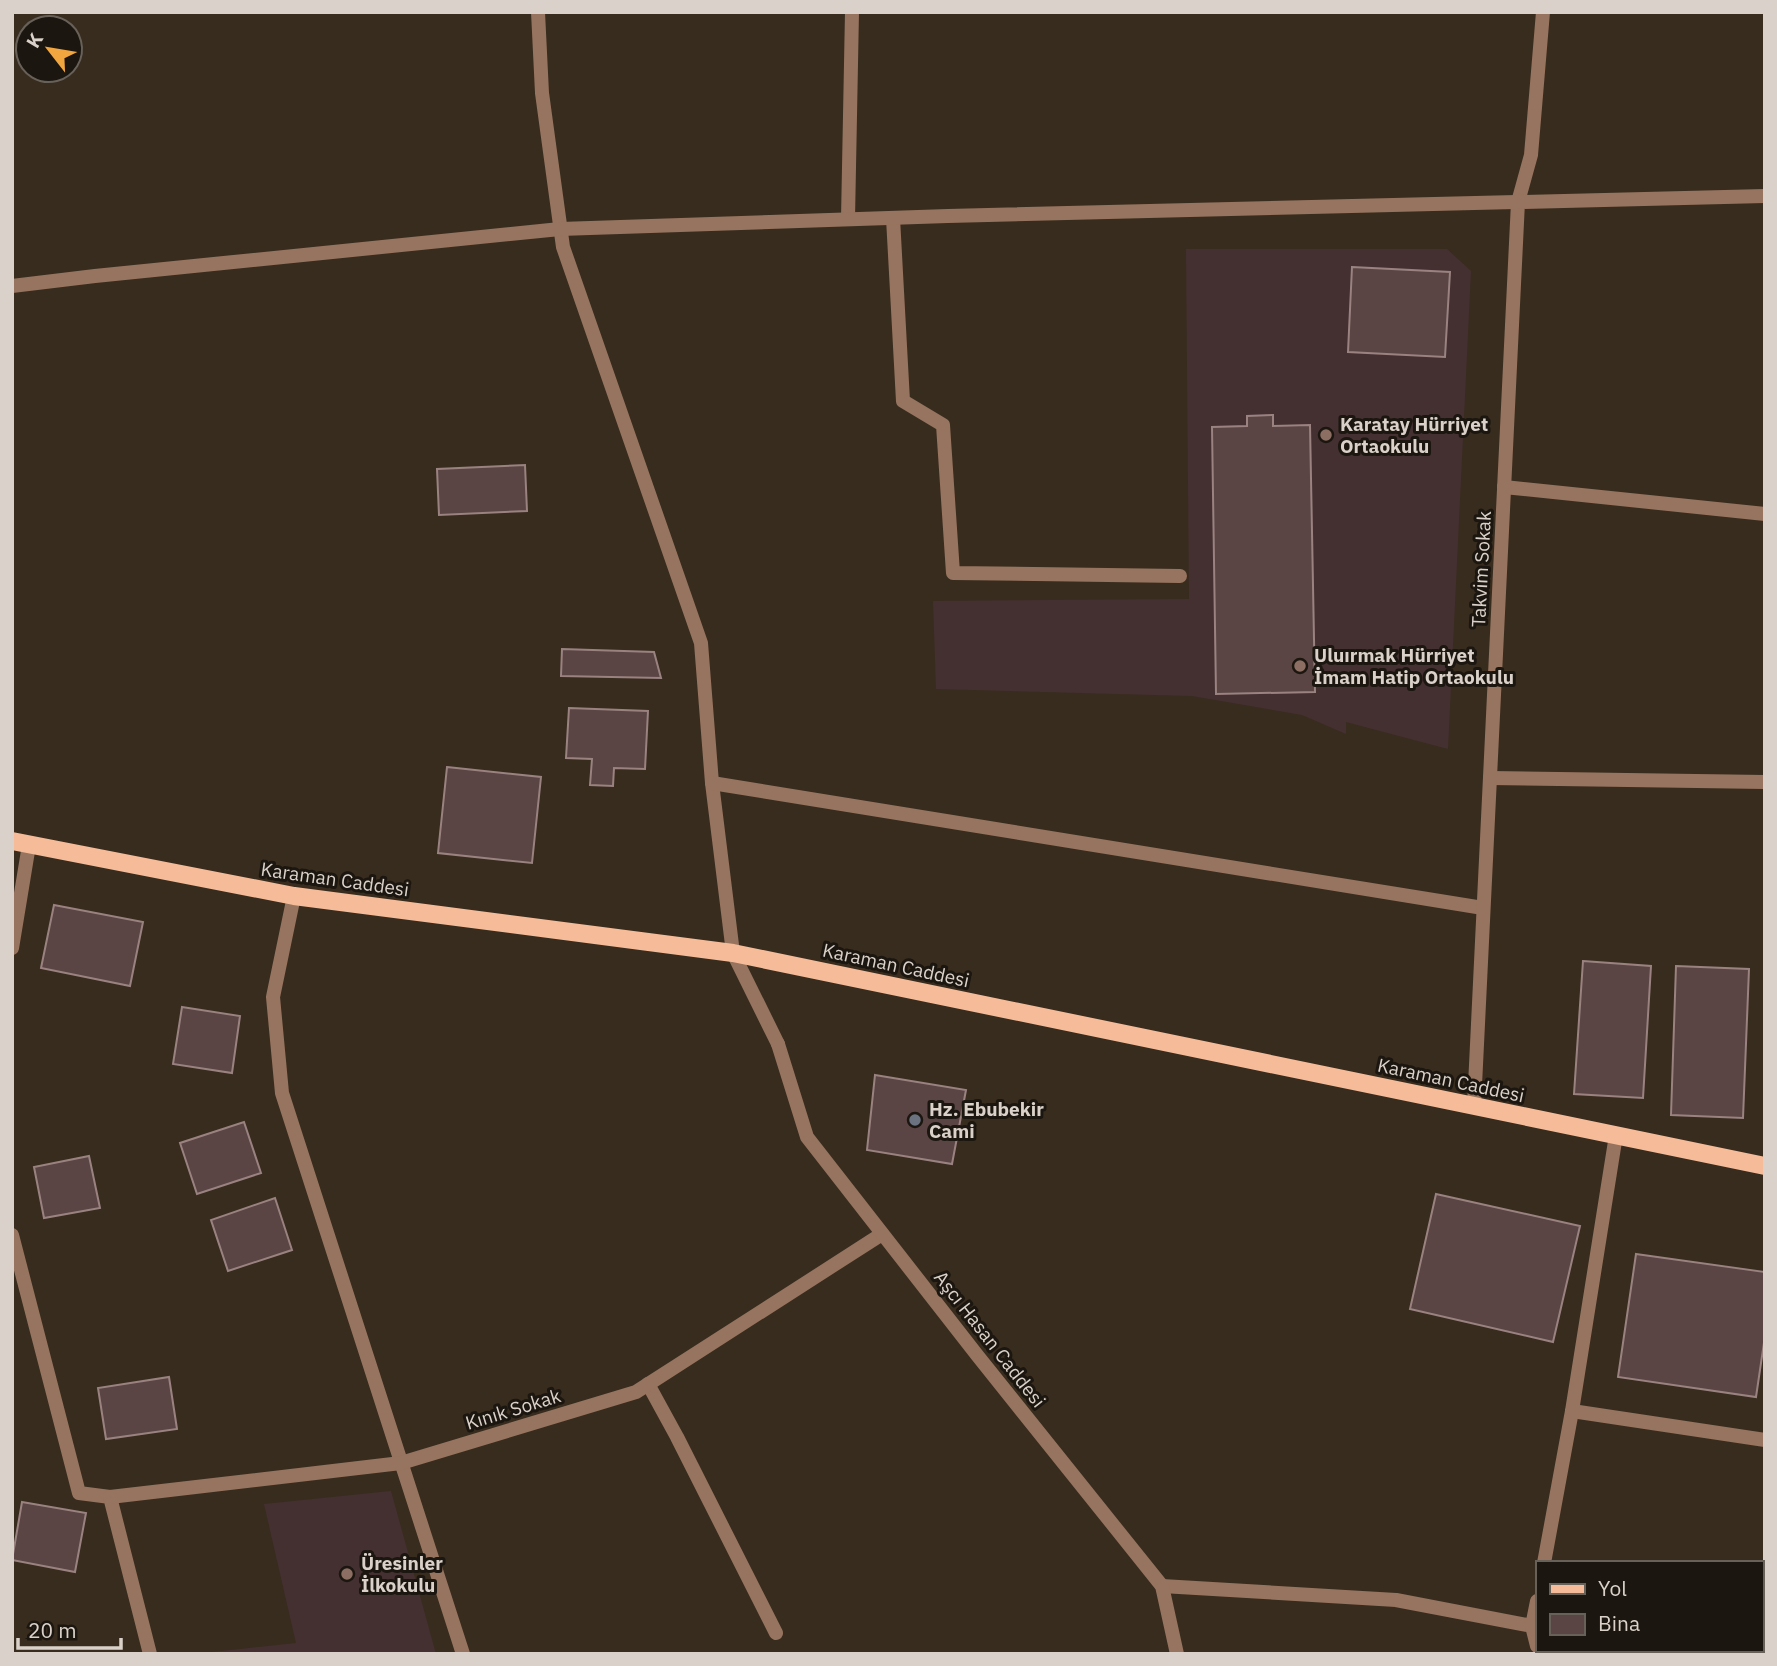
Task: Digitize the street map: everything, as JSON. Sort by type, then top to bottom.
[{"type":"main road","name":"Karaman Caddesi","points":[[21,843],[294,896],[733,953],[1765,1166]]},
{"type":"street","name":"Aşcı Hasan Caddesi","points":[[538,12],[541,93],[563,247],[701,643],[712,783],[733,953],[778,1044],[807,1137],[977,1355],[1163,1586],[1177,1654]]},
{"type":"street","points":[[848,219],[852,12]]},
{"type":"street","name":"Takvim Sokak","points":[[1474,1106],[1518,202],[1531,155],[1543,12]]},
{"type":"street","points":[[12,286],[560,229],[848,219],[1765,196]]},
{"type":"street","points":[[893,218],[903,401],[943,425],[953,573],[1180,576]]},
{"type":"street","points":[[1504,487],[1765,514]]},
{"type":"street","points":[[1490,778],[1765,782]]},
{"type":"street","points":[[712,783],[1483,908]]},
{"type":"street","points":[[12,947],[21,843]]},
{"type":"street","points":[[294,896],[273,998],[282,1093],[463,1654]]},
{"type":"street","points":[[1544,1561],[1572,1411],[1616,1135]]},
{"type":"street","name":"Kınık Sokak","points":[[110,1497],[401,1463],[636,1392],[882,1234]]},
{"type":"street","points":[[12,1235],[79,1493],[110,1497],[150,1654]]},
{"type":"street","points":[[648,1384],[776,1633]]},
{"type":"street","points":[[1572,1411],[1765,1440]]},
{"type":"street","points":[[1163,1586],[1396,1600],[1532,1626]]},
{"type":"street","points":[[1536,1606],[1532,1626],[1536,1642]]},
{"type":"shaded area","name":"Karatay Hürriyet Ortaokulu","points":[[1186,249],[1447,249],[1471,271],[1448,749],[1346,722],[1346,734],[1302,715],[1192,696],[936,689],[933,601],[1189,599]]},
{"type":"shaded area","name":"Üresinler İlkokulu","points":[[391,1491],[436,1654],[194,1654],[296,1643],[264,1504]]},
{"type":"building","points":[[1352,267],[1450,272],[1445,357],[1348,352]]},
{"type":"building","points":[[1273,415],[1273,426],[1310,425],[1315,692],[1216,694],[1212,427],[1247,426],[1247,416]]},
{"type":"building","points":[[525,465],[527,511],[439,515],[437,469]]},
{"type":"building","points":[[562,649],[654,652],[661,678],[561,676]]},
{"type":"building","points":[[569,708],[648,711],[645,769],[614,768],[613,786],[590,785],[592,759],[566,758]]},
{"type":"building","points":[[447,767],[541,777],[532,863],[438,853]]},
{"type":"building","points":[[54,905],[143,922],[130,986],[41,968]]},
{"type":"building","points":[[1583,961],[1651,966],[1643,1098],[1574,1094]]},
{"type":"building","points":[[1676,966],[1749,969],[1743,1118],[1671,1115]]},
{"type":"building","points":[[182,1007],[240,1016],[232,1073],[173,1064]]},
{"type":"building","name":"Hz. Ebubekir Cami","points":[[875,1075],[966,1090],[952,1164],[867,1150]]},
{"type":"building","points":[[244,1122],[261,1173],[197,1194],[180,1143]]},
{"type":"building","points":[[89,1156],[100,1208],[44,1218],[34,1167]]},
{"type":"building","points":[[1436,1194],[1580,1226],[1553,1342],[1410,1309]]},
{"type":"building","points":[[275,1198],[292,1250],[228,1271],[211,1220]]},
{"type":"building","points":[[1636,1254],[1765,1272],[1765,1336],[1756,1397],[1618,1377]]},
{"type":"building","points":[[169,1377],[177,1429],[106,1439],[98,1388]]},
{"type":"building","points":[[22,1502],[86,1513],[75,1572],[12,1560]]},
{"type":"place","name":"Karatay Hürriyet Ortaokulu","points":[[1326,435]]},
{"type":"place","name":"Uluırmak Hürriyet İmam Hatip Ortaokulu","points":[[1300,666]]},
{"type":"place","name":"Hz. Ebubekir Cami","points":[[915,1120]]},
{"type":"place","name":"Üresinler İlkokulu","points":[[347,1574]]}]
